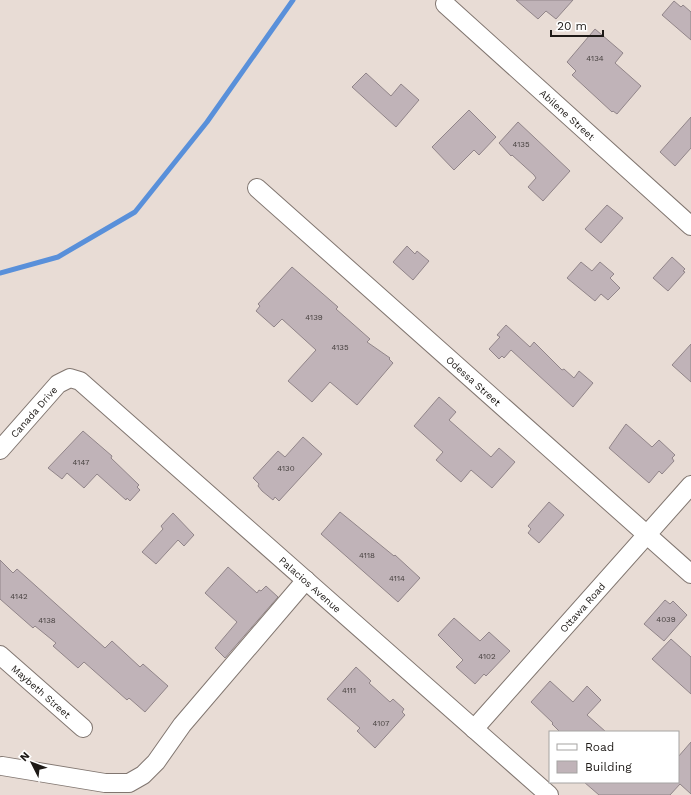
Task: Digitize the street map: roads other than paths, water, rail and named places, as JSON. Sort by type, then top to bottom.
[{"type":"street","name":"Abilene Street","points":[[444,4],[691,226]]},
{"type":"street","name":"Odessa Street","points":[[257,188],[691,574]]},
{"type":"street","name":"Canada Drive","points":[[0,450],[58,384],[70,378]]},
{"type":"street","name":"Palacios Avenue","points":[[70,378],[80,381],[549,795]]},
{"type":"street","name":"Ottawa Road","points":[[474,729],[691,485]]},
{"type":"street","points":[[2,766],[104,782],[129,783],[143,775],[156,762],[182,725],[306,580]]},
{"type":"street","name":"Maybeth Street","points":[[0,655],[83,728]]},
{"type":"waterway","points":[[0,273],[58,257],[135,212],[207,122],[293,0]]}]
